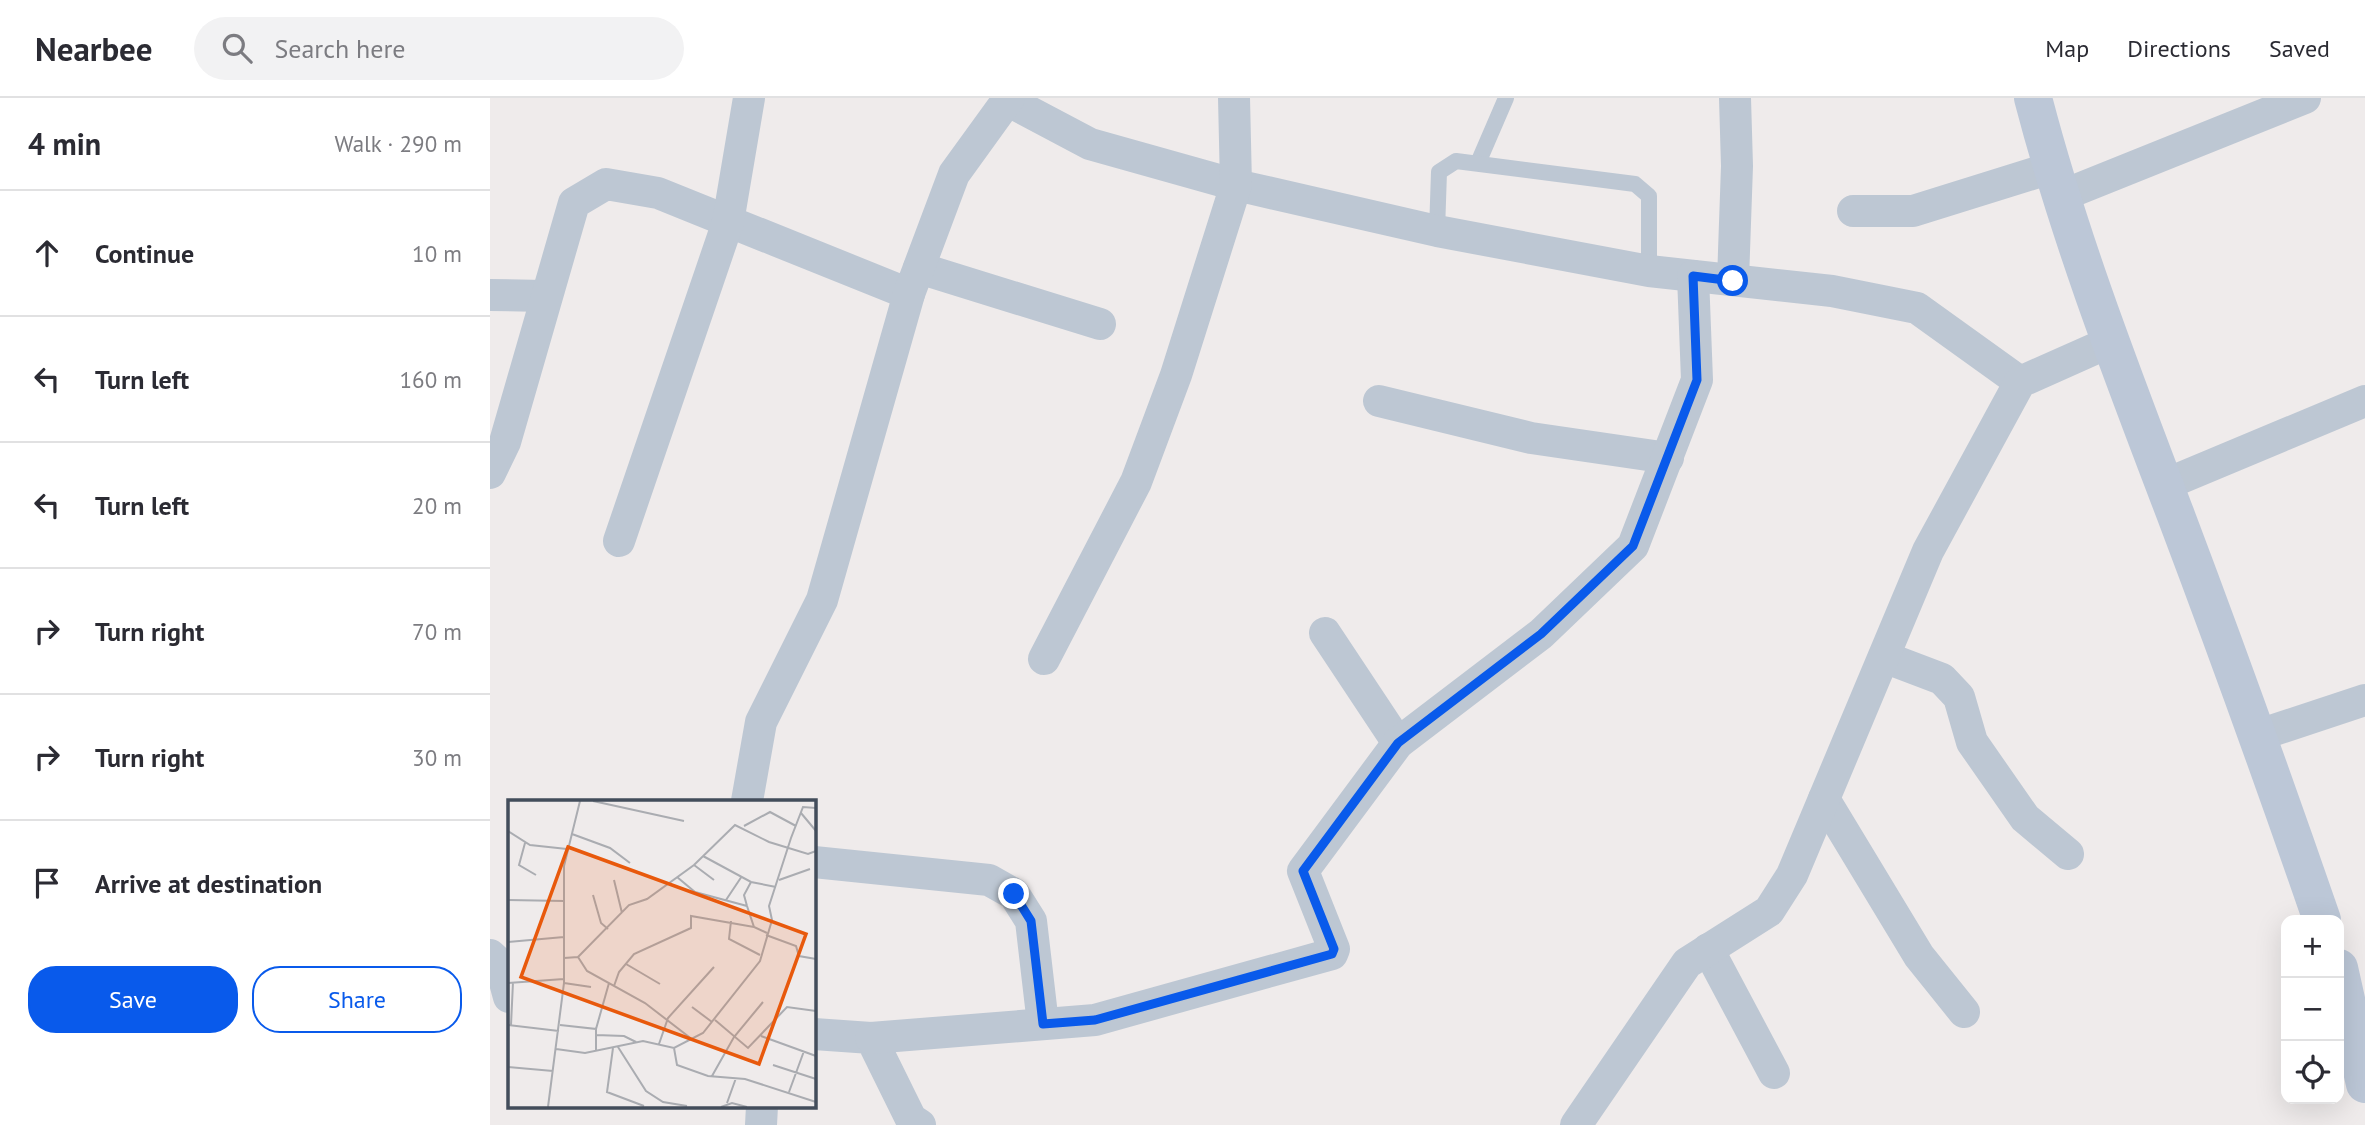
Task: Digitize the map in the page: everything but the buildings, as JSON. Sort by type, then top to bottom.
[{"type":"main road","points":[[2033,98],[2056,182],[2110,342],[2259,735],[2320,915]]},
{"type":"main road","points":[[2341,978],[2365,1084]]},
{"type":"street","points":[[619,541],[728,222],[749,98]]},
{"type":"street","points":[[1044,659],[1136,482],[1176,375],[1236,185],[1234,98]]},
{"type":"street","points":[[1733,281],[1737,166],[1735,98]]},
{"type":"street","points":[[1853,211],[1913,211],[2056,182],[2305,98]]},
{"type":"street","points":[[747,800],[761,722],[822,600],[914,281],[954,174],[1008,99],[1090,144],[1236,185],[1437,231],[1649,271],[1832,290],[1917,308],[2020,382]]},
{"type":"street","points":[[490,473],[505,442],[574,203],[607,184],[658,193],[728,222],[914,281],[1100,324]]},
{"type":"street","points":[[816,1034],[871,1038],[1095,1020],[1332,954],[1334,949],[1303,871],[1398,743],[1541,634],[1633,546],[1697,380],[1693,276]]},
{"type":"street","points":[[490,295],[545,296]]},
{"type":"street","points":[[1576,1125],[1687,963],[1769,911],[1792,875],[1928,551],[2020,382],[2110,342]]},
{"type":"street","points":[[1379,401],[1531,438],[1668,458]]},
{"type":"street","points":[[2164,485],[2365,401]]},
{"type":"street","points":[[1325,632],[1398,743]]},
{"type":"street","points":[[1884,657],[1942,679],[1959,697],[1972,741],[2025,818],[2068,854]]},
{"type":"street","points":[[2259,735],[2365,700]]},
{"type":"street","points":[[1824,799],[1919,956],[1964,1012]]},
{"type":"street","points":[[816,862],[989,880],[1014,894],[1031,921],[1043,1024]]},
{"type":"street","points":[[1708,949],[1774,1073]]},
{"type":"street","points":[[490,955],[500,964],[508,993]]},
{"type":"street","points":[[871,1038],[911,1118],[920,1125]]},
{"type":"lane","points":[[1478,163],[1506,98]]},
{"type":"lane","points":[[1437,231],[1439,172],[1457,160],[1634,184],[1650,195],[1649,271]]},
{"type":"route","points":[[1014,894],[1031,921],[1043,1024],[1095,1020],[1332,954],[1334,949],[1303,871],[1398,743],[1541,634],[1633,546],[1697,380],[1693,276],[1733,281]]}]
